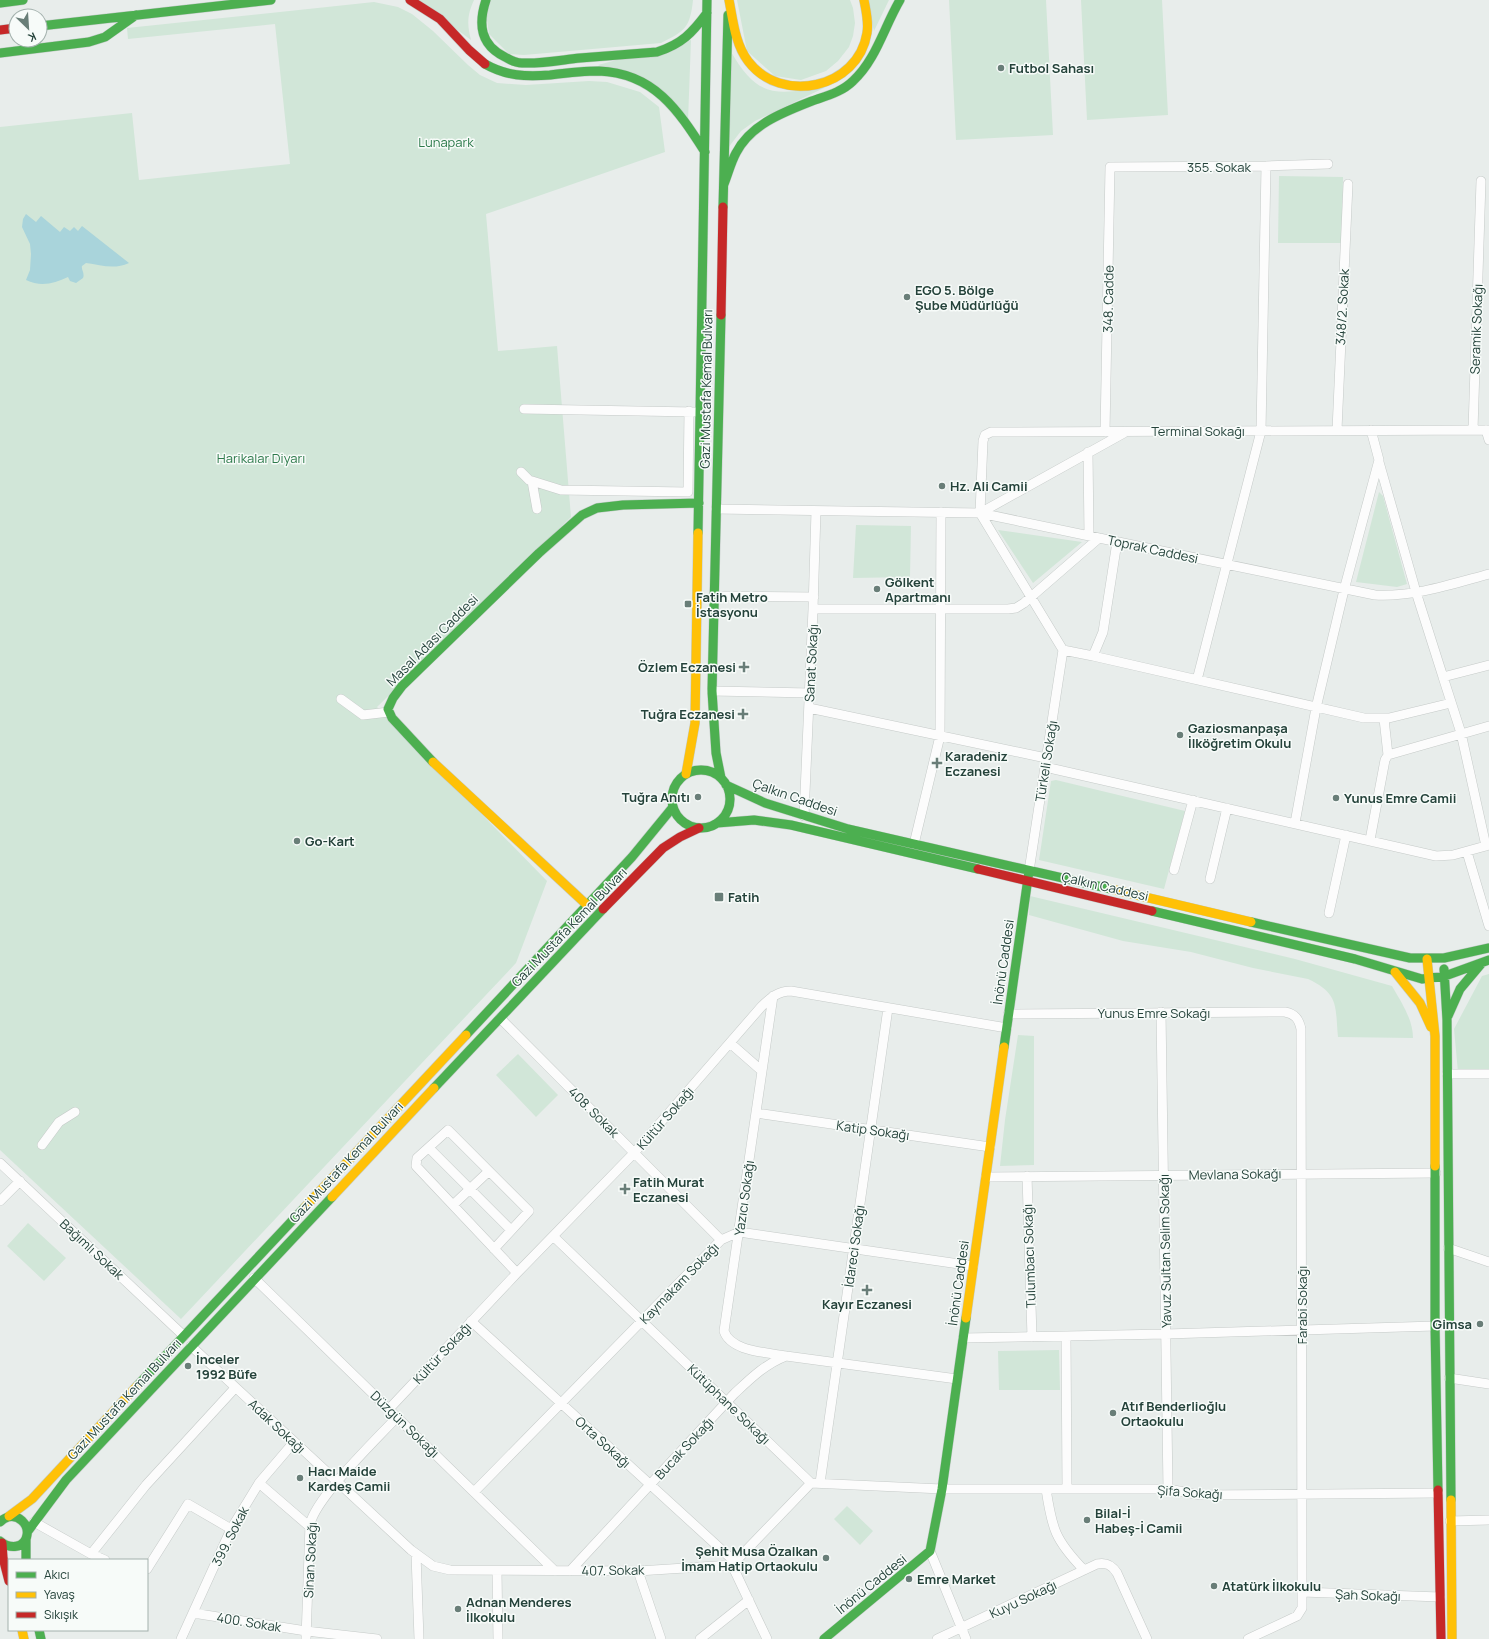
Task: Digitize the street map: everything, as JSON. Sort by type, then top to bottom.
[{"type":"main road","points":[[0,3],[23,0]]},
{"type":"main road","points":[[48,25],[271,0]]},
{"type":"main road","points":[[410,0],[429,10],[441,20],[486,66],[505,73],[524,76],[599,71],[624,74],[642,80],[654,87],[669,101],[683,118],[705,152]]},
{"type":"main road","points":[[486,0],[481,11],[480,22],[482,35],[489,46],[502,56],[509,60],[521,63],[657,52],[673,47],[688,37],[707,13]]},
{"type":"main road","name":"Gazi Mustafa Kemal Bulvarı","points":[[686,774],[695,723],[707,0]]},
{"type":"main road","points":[[728,0],[738,41],[748,61],[767,78],[780,84],[795,88],[812,87],[843,74],[857,59],[866,39],[868,18],[864,0]]},
{"type":"main road","name":"Gazi Mustafa Kemal Bulvarı","points":[[724,782],[716,753],[712,691],[728,0]]},
{"type":"main road","points":[[724,184],[736,152],[745,138],[766,122],[784,112],[852,82],[865,68],[874,54],[900,0]]},
{"type":"main road","points":[[0,53],[88,42],[105,37],[138,14]]},
{"type":"main road","name":"Masal Adası Caddesi","points":[[389,712],[388,709],[393,698],[402,686],[538,553],[582,515],[597,508],[623,505],[699,503]]},
{"type":"main road","points":[[389,712],[392,718],[440,768],[588,905]]},
{"type":"main road","points":[[705,770],[714,774],[724,782],[729,793],[730,801],[728,810],[717,824],[699,828],[682,822],[676,815],[672,807],[673,789],[678,781],[686,774],[705,770]]},
{"type":"main road","name":"Çalkın Caddesi","points":[[724,782],[765,803],[848,829],[1410,958],[1444,958],[1489,948]]},
{"type":"main road","name":"Gazi Mustafa Kemal Bulvarı","points":[[3,1520],[32,1499],[588,905],[632,857],[672,807]]},
{"type":"main road","name":"Çalkın Caddesi","points":[[717,824],[759,819],[791,825],[1355,959],[1422,979],[1445,976],[1486,961]]},
{"type":"main road","name":"Gazi Mustafa Kemal Bulvarı","points":[[27,1535],[34,1522],[66,1480],[254,1278],[621,890],[663,848],[699,828]]},
{"type":"main road","name":"İnönü Caddesi","points":[[824,1639],[930,1551],[942,1489],[1029,871]]},
{"type":"main road","points":[[1444,958],[1447,1020],[1452,1639]]},
{"type":"main road","points":[[1427,959],[1435,1036],[1435,1326],[1442,1639]]},
{"type":"main road","name":"Çalkın Caddesi","points":[[1447,1020],[1460,989],[1486,961]]},
{"type":"main road","points":[[1396,972],[1420,1003],[1435,1036]]},
{"type":"main road","points":[[3,1520],[14,1516],[22,1520],[27,1526],[26,1559]]},
{"type":"main road","points":[[1,1542],[9,1547],[19,1546],[27,1535]]},
{"type":"main road","points":[[1,1542],[3,1558],[8,1576]]},
{"type":"street","name":"355. Sokak","points":[[1110,167],[1328,164]]},
{"type":"street","points":[[1197,680],[1228,565],[1261,431],[1266,166]]},
{"type":"street","name":"348. Cadde","points":[[1105,432],[1110,167]]},
{"type":"street","name":"Seramik Sokağı","points":[[1473,430],[1481,181]]},
{"type":"street","name":"348/2. Sokak","points":[[1337,430],[1348,184]]},
{"type":"street","points":[[524,408],[700,412]]},
{"type":"street","points":[[521,472],[529,480],[561,490],[688,492],[690,412]]},
{"type":"street","points":[[809,708],[940,736],[1193,800],[1346,834],[1436,856],[1447,856],[1488,846],[1461,733],[1416,592],[1371,430]]},
{"type":"street","points":[[1488,430],[1489,440]]},
{"type":"street","name":"Terminal Sokağı","points":[[980,513],[983,441],[985,435],[991,432],[1488,430]]},
{"type":"street","points":[[980,513],[1126,432]]},
{"type":"street","points":[[1088,452],[1089,536]]},
{"type":"street","points":[[1295,823],[1316,708],[1344,590],[1379,460]]},
{"type":"street","points":[[532,481],[537,509]]},
{"type":"street","points":[[716,509],[980,513],[1099,538]]},
{"type":"street","name":"Sanat Sokağı","points":[[804,816],[814,597],[816,510]]},
{"type":"street","points":[[914,844],[940,736],[941,512]]},
{"type":"street","points":[[980,513],[1062,650],[1364,718],[1384,719],[1451,703]]},
{"type":"street","name":"Toprak Caddesi","points":[[813,608],[1016,608],[1031,598],[1099,538],[1344,590],[1383,596],[1416,592],[1489,574]]},
{"type":"street","points":[[1093,656],[1103,632],[1117,542]]},
{"type":"street","points":[[714,596],[814,597]]},
{"type":"street","name":"Türkeli Sokağı","points":[[1029,871],[1062,650]]},
{"type":"street","points":[[1442,677],[1489,665]]},
{"type":"street","points":[[712,691],[810,693]]},
{"type":"street","points":[[341,699],[363,715],[389,712]]},
{"type":"street","points":[[1370,840],[1388,755],[1384,719]]},
{"type":"street","points":[[1388,755],[1489,726]]},
{"type":"street","points":[[1174,870],[1193,800]]},
{"type":"street","points":[[1210,880],[1227,808]]},
{"type":"street","points":[[1329,913],[1346,834]]},
{"type":"street","points":[[1467,852],[1489,926]]},
{"type":"street","points":[[773,996],[785,991],[791,991],[1006,1028]]},
{"type":"street","name":"Kültür Sokağı","points":[[389,1409],[471,1321],[634,1153],[773,996]]},
{"type":"street","name":"Yazıcı Sokağı","points":[[773,996],[725,1333],[731,1342],[740,1347],[786,1356]]},
{"type":"street","name":"İdareci Sokağı","points":[[816,1483],[837,1363],[888,1008]]},
{"type":"street","name":"Yavuz Sultan Selim Sokağı","points":[[1161,1012],[1168,1489]]},
{"type":"street","name":"Yunus Emre Sokağı","points":[[1008,1014],[1285,1012],[1292,1014],[1297,1018]]},
{"type":"street","name":"408. Sokak","points":[[500,1018],[721,1240]]},
{"type":"street","name":"Farabi Sokağı","points":[[1297,1018],[1301,1029],[1302,1592]]},
{"type":"street","points":[[730,1043],[762,1071]]},
{"type":"street","points":[[1447,1074],[1489,1074]]},
{"type":"street","points":[[42,1145],[59,1122],[75,1112]]},
{"type":"street","name":"Katip Sokağı","points":[[756,1113],[990,1147]]},
{"type":"street","points":[[494,1249],[529,1211],[448,1130],[417,1158],[416,1166],[494,1249],[517,1273]]},
{"type":"street","points":[[429,1148],[511,1230]]},
{"type":"street","name":"Bağımlı Sokak","points":[[0,1162],[184,1336]]},
{"type":"street","points":[[453,1205],[489,1171]]},
{"type":"street","name":"Mevlana Sokağı","points":[[986,1177],[1436,1173]]},
{"type":"street","name":"Tulumbacı Sokağı","points":[[1027,1176],[1032,1337]]},
{"type":"street","points":[[0,1201],[20,1181]]},
{"type":"street","points":[[739,1232],[973,1266]]},
{"type":"street","name":"Kaymakam Sokağı","points":[[474,1492],[721,1240],[739,1232]]},
{"type":"street","name":"Kütüphane Sokağı","points":[[553,1236],[727,1402],[816,1483]]},
{"type":"street","points":[[1448,1248],[1489,1262]]},
{"type":"street","name":"Düzgün Sokağı","points":[[254,1278],[555,1571]]},
{"type":"street","name":"Orta Sokağı","points":[[471,1321],[650,1484],[734,1564]]},
{"type":"street","points":[[963,1338],[1435,1326]]},
{"type":"street","points":[[1066,1336],[1067,1489]]},
{"type":"street","name":"Adak Sokağı","points":[[191,1346],[416,1554]]},
{"type":"street","points":[[786,1356],[957,1379]]},
{"type":"street","name":"Bucak Sokağı","points":[[570,1571],[727,1402],[762,1368],[786,1356]]},
{"type":"street","points":[[1449,1378],[1489,1384]]},
{"type":"street","points":[[91,1554],[146,1485],[235,1388]]},
{"type":"street","name":"Sinan Sokağı","points":[[306,1635],[310,1527],[315,1510],[337,1482],[397,1417]]},
{"type":"street","name":"399. Sokak","points":[[181,1639],[231,1529],[259,1483],[294,1442]]},
{"type":"street","points":[[259,1483],[310,1527]]},
{"type":"street","points":[[767,1639],[734,1564],[816,1483],[942,1489]]},
{"type":"street","name":"Şifa Sokağı","points":[[942,1489],[1168,1489],[1201,1495],[1438,1493]]},
{"type":"street","points":[[1046,1489],[1050,1517],[1056,1536],[1069,1555],[1084,1570]]},
{"type":"street","points":[[148,1567],[188,1504],[231,1529]]},
{"type":"street","points":[[1450,1521],[1489,1520]]},
{"type":"street","points":[[34,1522],[103,1559]]},
{"type":"street","points":[[930,1551],[966,1639]]},
{"type":"street","points":[[416,1554],[419,1639]]},
{"type":"street","name":"407. Sokak","points":[[416,1554],[428,1563],[442,1569],[497,1571],[638,1571],[734,1564]]},
{"type":"street","name":"Kuyu Sokağı","points":[[937,1639],[1100,1563],[1110,1565],[1117,1573],[1147,1639]]},
{"type":"street","points":[[497,1571],[498,1639]]},
{"type":"street","points":[[638,1571],[661,1639]]},
{"type":"street","points":[[1254,1638],[1298,1615],[1302,1606],[1302,1592]]},
{"type":"street","name":"Şah Sokağı","points":[[1302,1592],[1440,1597]]},
{"type":"street","points":[[700,1639],[749,1600]]},
{"type":"street","name":"400. Sokak","points":[[193,1613],[306,1635],[377,1639]]},
{"type":"green space","points":[[417,0],[474,0],[468,20],[471,40]]},
{"type":"green space","points":[[491,0],[693,0],[690,17],[685,28],[681,32],[661,43],[524,55],[509,54],[489,34],[486,13]]},
{"type":"green space","points":[[737,0],[850,0],[853,8],[855,23],[853,36],[849,47],[838,61],[826,71],[801,80],[775,76],[747,51]]},
{"type":"green space","points":[[866,0],[889,0],[874,31]]},
{"type":"green space","name":"Futbol Sahası","points":[[949,0],[1046,0],[1053,135],[956,140]]},
{"type":"green space","name":"Futbol Sahası","points":[[1081,0],[1162,0],[1168,115],[1087,120]]},
{"type":"green space","name":"Harikalar Diyarı","points":[[374,2],[398,7],[412,14],[433,31],[480,75],[497,83],[526,85],[589,81],[607,82],[640,92],[659,107],[665,152],[486,214],[498,351],[557,346],[571,517],[377,707],[547,881],[516,963],[181,1319],[0,1150],[0,127],[132,113],[139,180],[290,164],[275,24],[128,39],[127,28]]},
{"type":"green space","points":[[691,40],[688,121],[677,105],[598,65]]},
{"type":"green space","points":[[730,50],[740,66],[759,86],[781,92],[826,87],[755,121],[741,131],[728,148]]},
{"type":"green space","points":[[1279,176],[1343,177],[1342,243],[1278,243]]},
{"type":"green space","points":[[1379,492],[1383,496],[1407,584],[1397,587],[1356,582]]},
{"type":"green space","points":[[856,525],[911,526],[910,577],[853,578]]},
{"type":"green space","points":[[998,530],[1082,542],[1033,583]]},
{"type":"green space","points":[[1056,780],[1185,811],[1164,889],[1039,860],[1051,781]]},
{"type":"green space","points":[[1030,896],[1295,959],[1392,986],[1409,1017],[1413,1038],[1338,1037],[1336,1009],[1331,996],[1326,990],[1308,979],[1253,968],[1191,952],[1123,941],[1029,915]]},
{"type":"green space","points":[[1489,974],[1489,1072],[1458,1072],[1454,1029],[1482,976]]},
{"type":"green space","points":[[1018,1035],[1034,1036],[1034,1165],[1000,1166],[1005,1120]]},
{"type":"green space","points":[[518,1054],[558,1095],[536,1117],[496,1075]]},
{"type":"green space","points":[[28,1223],[66,1258],[44,1281],[7,1246]]},
{"type":"green space","points":[[1059,1350],[1060,1390],[999,1390],[998,1351]]},
{"type":"green space","points":[[847,1506],[873,1531],[860,1545],[834,1519]]},
{"type":"water","points":[[26,214],[36,222],[41,216],[60,232],[64,227],[70,231],[74,227],[78,231],[82,226],[129,263],[113,267],[86,263],[82,266],[84,275],[83,278],[76,283],[70,281],[68,277],[47,284],[26,280],[30,270],[31,254],[30,244],[22,227],[23,219]]},
{"type":"traffic: fast","points":[[0,3],[23,0]]},
{"type":"traffic: fast","points":[[48,25],[271,0]]},
{"type":"traffic: fast","points":[[486,0],[482,17],[483,33],[486,40],[497,52],[511,60],[522,63],[657,52],[666,49],[686,37],[707,13]]},
{"type":"traffic: fast","points":[[698,533],[707,0]]},
{"type":"traffic: fast","points":[[724,184],[736,153],[750,134],[769,120],[790,110],[839,91],[849,85],[861,73],[874,53],[900,0]]},
{"type":"traffic: fast","points":[[0,53],[89,42],[105,37],[136,15]]},
{"type":"traffic: fast","points":[[723,207],[728,15]]},
{"type":"traffic: fast","points":[[485,64],[501,71],[524,76],[599,71],[618,73],[635,79],[650,86],[674,108],[705,152]]},
{"type":"traffic: fast","points":[[721,315],[712,691],[716,753],[721,778]]},
{"type":"traffic: fast","points":[[433,762],[392,718],[388,709],[393,698],[402,686],[539,553],[582,515],[597,508],[623,505],[699,503]]},
{"type":"traffic: fast","points":[[701,770],[712,772],[725,783],[728,788],[730,799],[728,810],[717,823],[712,826],[701,828],[690,826],[677,815],[674,810],[672,799],[674,788],[685,775],[690,772],[701,770]]},
{"type":"traffic: fast","points":[[726,785],[765,803],[848,829],[1111,889]]},
{"type":"traffic: fast","points":[[466,1035],[632,857],[673,807]]},
{"type":"traffic: fast","points":[[717,823],[754,820],[791,825],[978,869]]},
{"type":"traffic: fast","points":[[1004,1047],[1029,871]]},
{"type":"traffic: fast","points":[[434,1088],[603,909]]},
{"type":"traffic: fast","points":[[1152,911],[1355,959],[1422,979],[1445,976],[1489,960]]},
{"type":"traffic: fast","points":[[1251,922],[1410,958],[1444,958],[1489,948]]},
{"type":"traffic: fast","points":[[1448,1016],[1460,989],[1481,964]]},
{"type":"traffic: fast","points":[[1444,969],[1447,1020],[1451,1500]]},
{"type":"traffic: fast","points":[[1435,1166],[1435,1326],[1438,1490]]},
{"type":"traffic: fast","points":[[28,1531],[66,1480],[332,1197]]},
{"type":"traffic: fast","points":[[137,1386],[305,1207]]},
{"type":"traffic: fast","points":[[824,1639],[930,1551],[942,1489],[966,1318]]},
{"type":"traffic: fast","points":[[0,1522],[12,1516],[19,1518],[25,1524],[27,1531],[26,1540],[20,1545],[12,1546],[4,1544],[0,1541]]},
{"type":"traffic: fast","points":[[26,1540],[26,1559]]},
{"type":"traffic: fast","points":[[39,1631],[41,1639]]},
{"type":"traffic: slow","points":[[729,0],[737,40],[748,61],[762,75],[779,83],[798,86],[816,84],[834,78],[849,67],[861,52],[868,29],[864,0]]},
{"type":"traffic: slow","points":[[686,774],[695,723],[698,533]]},
{"type":"traffic: slow","points":[[433,762],[587,905]]},
{"type":"traffic: slow","points":[[1111,889],[1251,922]]},
{"type":"traffic: slow","points":[[1427,959],[1435,1036],[1435,1166]]},
{"type":"traffic: slow","points":[[1395,972],[1420,1003],[1431,1027]]},
{"type":"traffic: slow","points":[[305,1207],[466,1035]]},
{"type":"traffic: slow","points":[[966,1318],[1004,1047]]},
{"type":"traffic: slow","points":[[332,1197],[434,1088]]},
{"type":"traffic: slow","points":[[9,1516],[32,1499],[137,1386]]},
{"type":"traffic: slow","points":[[1451,1500],[1452,1639]]},
{"type":"traffic: slow","points":[[22,1631],[24,1639]]},
{"type":"traffic: jam","points":[[410,0],[440,19],[469,50],[485,64]]},
{"type":"traffic: jam","points":[[0,30],[8,29]]},
{"type":"traffic: jam","points":[[721,315],[723,207]]},
{"type":"traffic: jam","points":[[603,909],[663,848],[680,837],[699,828]]},
{"type":"traffic: jam","points":[[978,869],[1152,911]]},
{"type":"traffic: jam","points":[[1438,1490],[1441,1639]]},
{"type":"traffic: jam","points":[[2,1543],[3,1558],[8,1577]]},
{"type":"place","name":"Futbol Sahası","points":[[1001,68]]},
{"type":"place","name":"EGO 5. Bölge Şube Müdürlüğü","points":[[907,297]]},
{"type":"place","name":"Hz. Ali Camii","points":[[942,486]]},
{"type":"place","name":"Gölkent Apartmanı","points":[[877,589]]},
{"type":"place","name":"Fatih Metro İstasyonu","points":[[688,604]]},
{"type":"place","name":"Özlem Eczanesi","points":[[744,667]]},
{"type":"place","name":"Tuğra Eczanesi","points":[[743,714]]},
{"type":"place","name":"Gaziosmanpaşa İlköğretim Okulu","points":[[1180,735]]},
{"type":"place","name":"Karadeniz Eczanesi","points":[[937,763]]},
{"type":"place","name":"Tuğra Anıtı","points":[[698,797]]},
{"type":"place","name":"Yunus Emre Camii","points":[[1336,798]]},
{"type":"place","name":"Go-Kart","points":[[297,841]]},
{"type":"place","name":"Fatih","points":[[719,897]]},
{"type":"place","name":"Fatih Murat Eczanesi","points":[[625,1189]]},
{"type":"place","name":"Kayır Eczanesi","points":[[867,1290]]},
{"type":"place","name":"Gimsa","points":[[1480,1324]]},
{"type":"place","name":"İnceler 1992 Büfe","points":[[188,1366]]},
{"type":"place","name":"Atıf Benderlioğlu Ortaokulu","points":[[1113,1413]]},
{"type":"place","name":"Hacı Maide Kardeş Camii","points":[[300,1478]]},
{"type":"place","name":"Bilal-İ Habeş-İ Camii","points":[[1087,1520]]},
{"type":"place","name":"Şehit Musa Özalkan İmam Hatip Ortaokulu","points":[[826,1558]]},
{"type":"place","name":"Emre Market","points":[[909,1579]]},
{"type":"place","name":"Atatürk İlkokulu","points":[[1214,1586]]},
{"type":"place","name":"Adnan Menderes İlkokulu","points":[[458,1609]]},
{"type":"park label","name":"Lunapark","points":[[446,142]]}]
